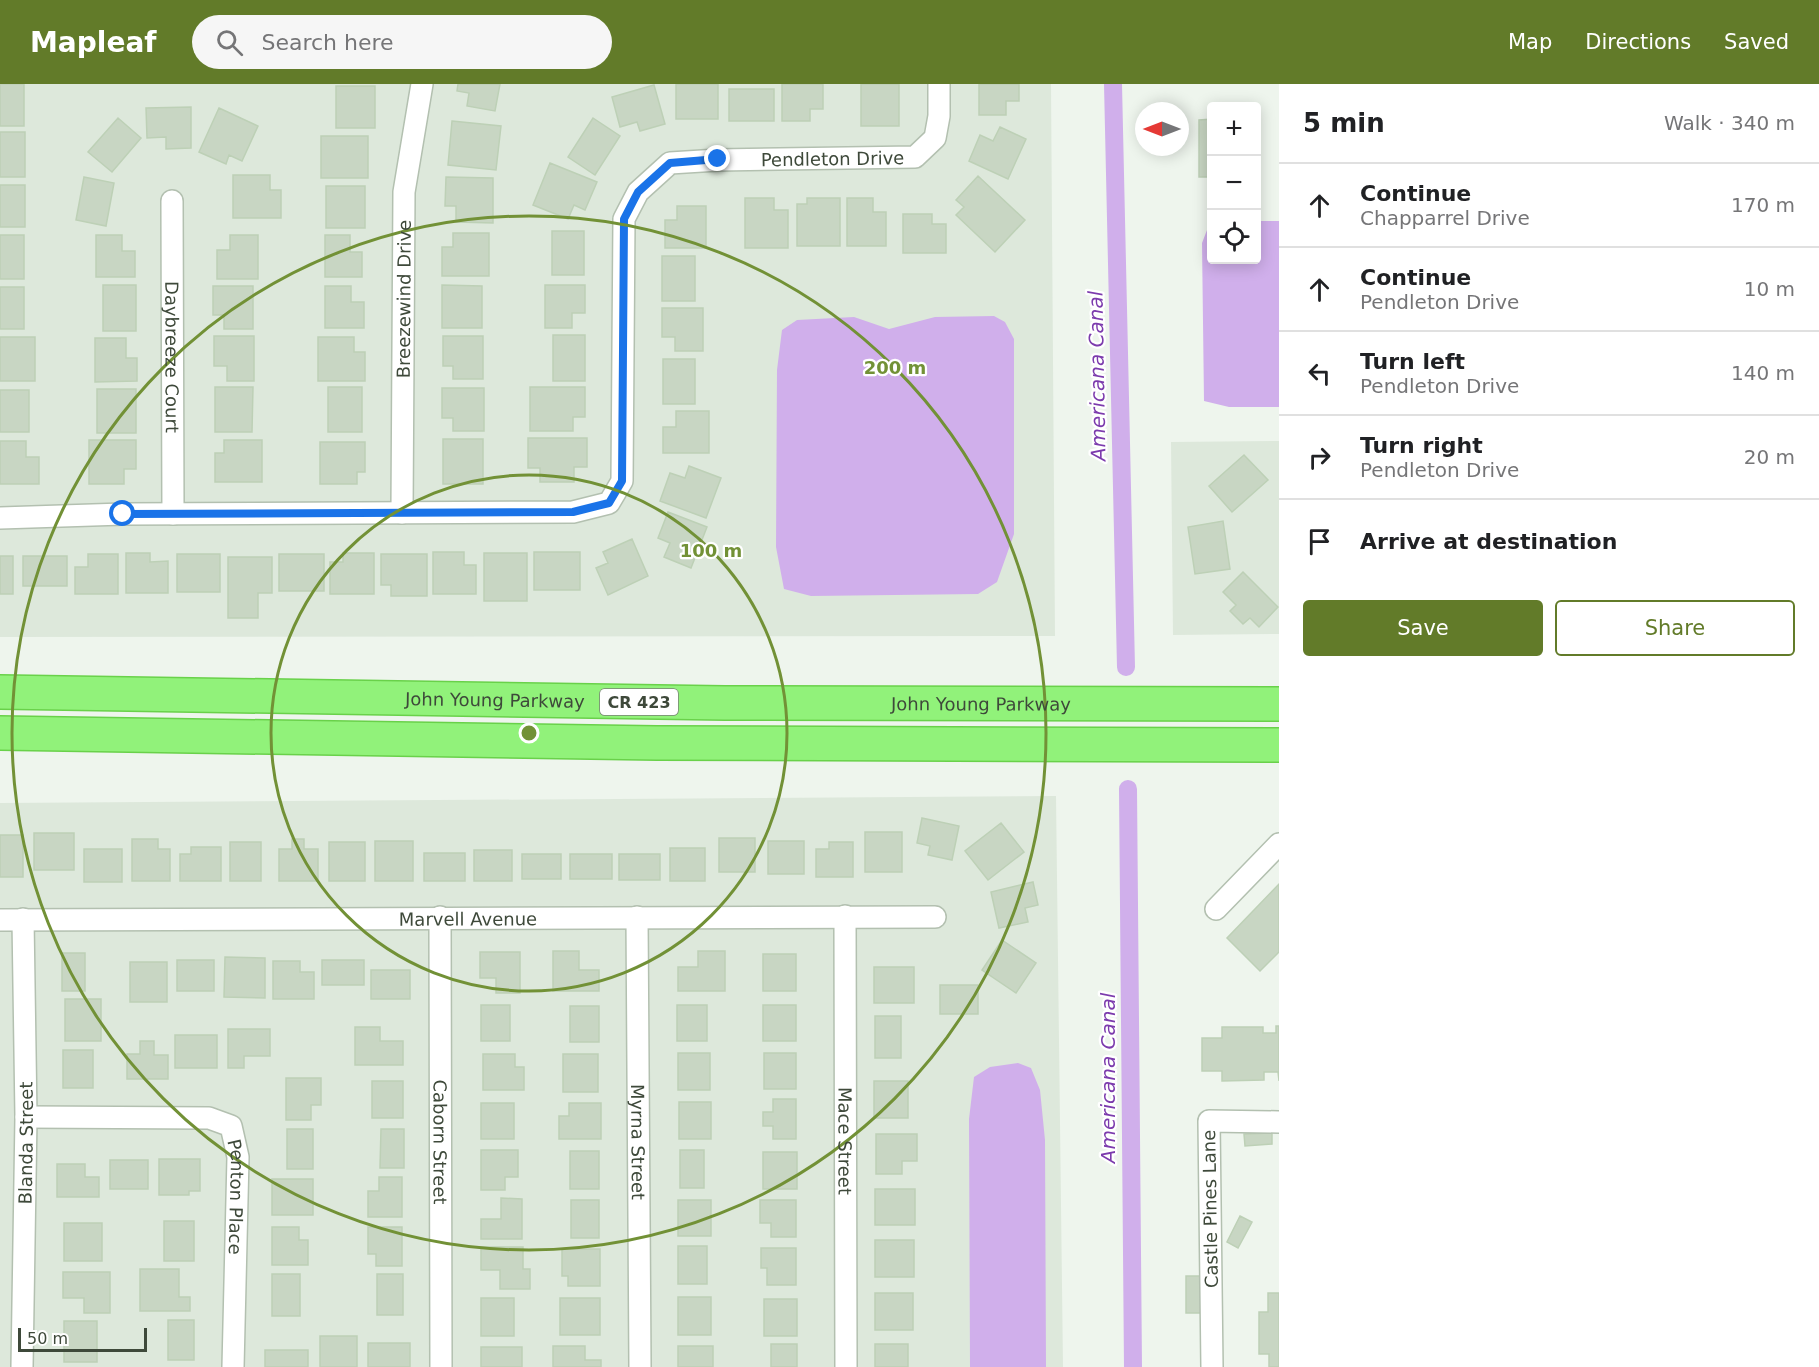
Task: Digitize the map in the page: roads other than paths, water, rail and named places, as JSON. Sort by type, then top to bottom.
[{"type":"highway","name":"John Young Parkway","points":[[0,692],[725,703],[1279,704]]},
{"type":"highway","points":[[657,743],[704,724],[717,714],[725,703]]},
{"type":"highway","points":[[0,733],[657,743],[1279,745]]},
{"type":"street","name":"Breezewind Drive","points":[[402,513],[404,192],[422,84]]},
{"type":"street","name":"Pendleton Drive","points":[[0,518],[173,514],[573,512],[609,503],[622,481],[624,219],[638,192],[670,163],[718,159],[915,157],[935,138],[939,116],[939,84]]},
{"type":"street","name":"Daybreeze Court","points":[[172,201],[173,514]]},
{"type":"street","points":[[1216,909],[1279,844]]},
{"type":"street","name":"Mace Street","points":[[845,916],[846,1367]]},
{"type":"street","name":"Marvell Avenue","points":[[0,920],[935,916]]},
{"type":"street","name":"Caborn Street","points":[[440,917],[441,1367]]},
{"type":"street","name":"Myrna Street","points":[[637,917],[640,1367]]},
{"type":"street","name":"Blanda Street","points":[[22,1367],[26,1117],[23,919]]},
{"type":"street","name":"Penton Place","points":[[26,1117],[209,1118],[231,1126],[238,1157],[233,1367]]},
{"type":"street","name":"Castle Pines Lane","points":[[1212,1367],[1209,1121],[1279,1122]]},
{"type":"waterway","name":"Americana Canal","points":[[1113,84],[1126,667]]},
{"type":"waterway","name":"Americana Canal","points":[[1128,789],[1133,1367]]}]
